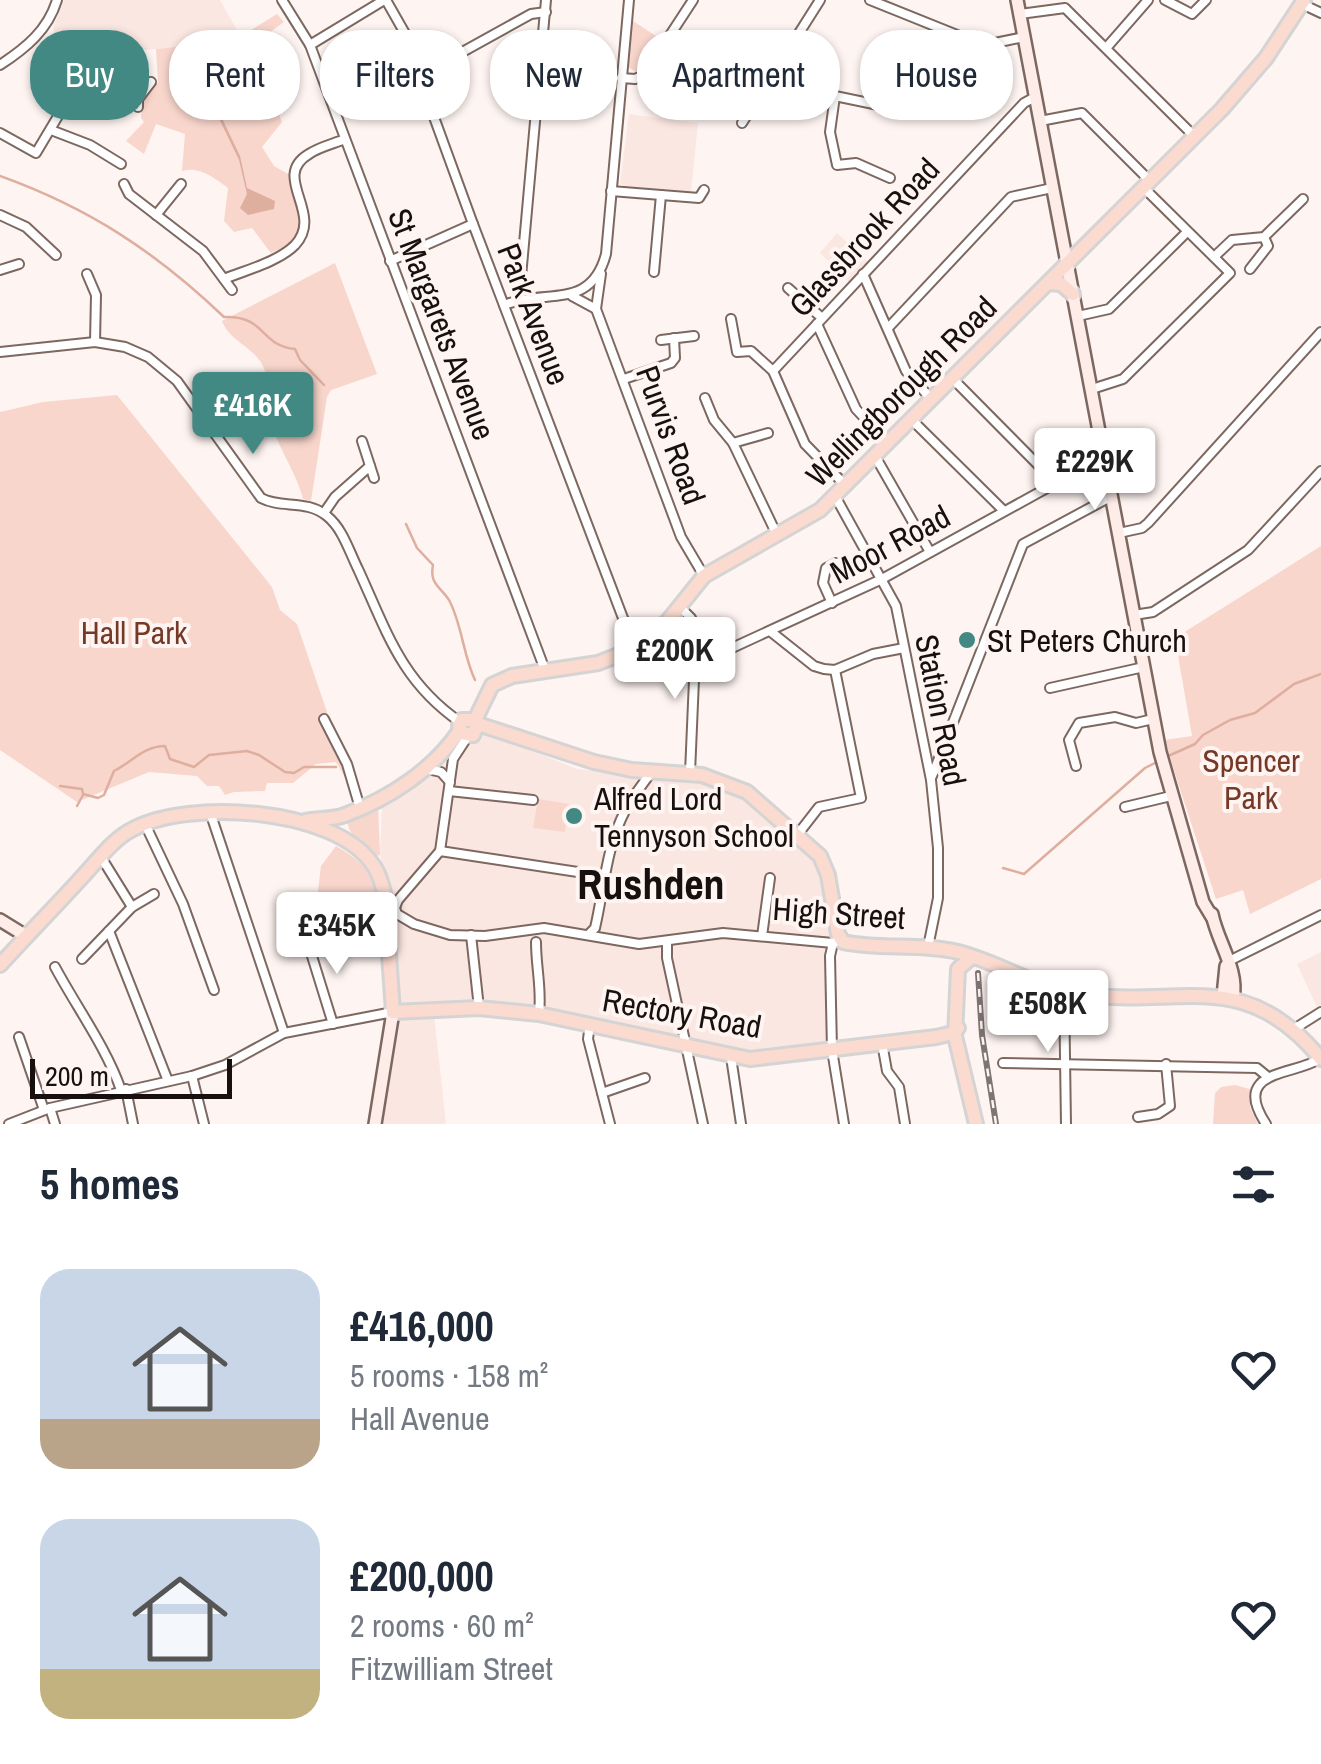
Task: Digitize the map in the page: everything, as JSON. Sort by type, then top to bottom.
[{"type":"main road","points":[[1016,0],[1161,758],[1206,911],[1212,916],[1235,986],[1228,997]]},
{"type":"main road","name":"Wellingborough Road","points":[[303,822],[345,815],[427,769],[468,726],[492,685],[512,676],[598,662],[634,648],[657,631],[704,576],[812,516],[1195,137],[1254,73],[1303,2]]},
{"type":"main road","points":[[1064,243],[1083,249]]},
{"type":"main road","points":[[1049,283],[1061,284],[1073,294]]},
{"type":"main road","points":[[468,726],[594,762],[715,778],[747,792],[815,850],[826,868],[837,942]]},
{"type":"main road","points":[[0,966],[122,836],[145,824],[177,815],[210,812],[247,812],[303,822],[346,841],[372,862],[392,902],[387,927],[393,1012],[374,1124]]},
{"type":"main road","points":[[345,815],[340,827],[346,841]]},
{"type":"main road","points":[[0,920],[26,936]]},
{"type":"main road","name":"High Street","points":[[837,942],[946,951],[963,971]]},
{"type":"main road","points":[[976,1124],[958,1028],[963,971],[973,966],[988,964],[1064,991],[1119,998],[1186,994],[1228,997],[1272,1013],[1294,1028],[1321,1058]]},
{"type":"main road","name":"Rectory Road","points":[[393,1012],[479,1008],[539,1014],[759,1059],[936,1037],[958,1028]]},
{"type":"main road","points":[[936,1037],[961,1054]]},
{"type":"street","points":[[0,65],[37,36],[51,20],[57,0]]},
{"type":"street","name":"St Margarets Avenue","points":[[282,0],[310,45],[545,670]]},
{"type":"street","points":[[310,45],[385,0]]},
{"type":"street","name":"Park Avenue","points":[[385,0],[403,30]]},
{"type":"street","points":[[519,300],[546,0]]},
{"type":"street","name":"Purvis Road","points":[[629,0],[596,309],[681,537],[704,576]]},
{"type":"street","points":[[621,78],[644,75],[693,0]]},
{"type":"street","points":[[801,30],[820,0]]},
{"type":"street","points":[[870,0],[945,30]]},
{"type":"street","points":[[1107,48],[1148,0]]},
{"type":"street","points":[[1166,0],[1192,14]]},
{"type":"street","points":[[1184,23],[1206,0]]},
{"type":"street","points":[[1303,2],[1321,13]]},
{"type":"street","points":[[1020,14],[1063,7],[1195,137]]},
{"type":"street","points":[[470,48],[531,14],[546,12]]},
{"type":"street","points":[[1013,40],[1024,37]]},
{"type":"street","points":[[0,133],[36,153],[77,91],[138,103],[150,82]]},
{"type":"street","name":"Glassbrook Road","points":[[773,371],[1024,103],[1036,97]]},
{"type":"street","points":[[1040,121],[1082,113],[1187,232],[1230,273],[1123,379],[1092,388]]},
{"type":"street","name":"Park Avenue","points":[[435,120],[634,648]]},
{"type":"street","points":[[832,120],[830,132],[838,170],[856,163],[890,178]]},
{"type":"street","points":[[50,130],[90,145],[122,164]]},
{"type":"street","points":[[224,279],[294,247],[304,233],[306,218],[295,188],[295,170],[308,154],[345,139]]},
{"type":"street","points":[[124,184],[124,196],[202,251],[232,290]]},
{"type":"street","points":[[156,216],[181,184]]},
{"type":"street","points":[[888,328],[1011,197],[1052,188]]},
{"type":"street","points":[[611,191],[702,198]]},
{"type":"street","points":[[654,272],[662,195]]},
{"type":"street","points":[[1214,256],[1232,240],[1264,237],[1303,199]]},
{"type":"street","points":[[1283,200],[1292,210]]},
{"type":"street","points":[[0,215],[26,227],[56,255]]},
{"type":"street","points":[[390,261],[473,224]]},
{"type":"street","points":[[1078,316],[1108,309],[1187,232]]},
{"type":"street","points":[[1250,270],[1268,246],[1264,237]]},
{"type":"street","points":[[0,270],[19,264]]},
{"type":"street","points":[[87,274],[93,283],[96,342]]},
{"type":"street","points":[[572,296],[600,274]]},
{"type":"street","points":[[862,274],[906,371],[932,400]]},
{"type":"street","points":[[93,283],[105,283]]},
{"type":"street","points":[[788,288],[819,321],[856,409],[888,443]]},
{"type":"street","points":[[504,305],[572,296],[596,309]]},
{"type":"street","points":[[730,320],[738,352],[751,351],[773,371],[805,444],[846,486]]},
{"type":"street","points":[[1120,533],[1148,523],[1321,332]]},
{"type":"street","points":[[660,340],[694,336]]},
{"type":"street","points":[[624,379],[672,364],[674,338]]},
{"type":"street","points":[[0,352],[96,342],[137,351],[169,372],[260,498],[274,504],[303,504],[324,513],[340,531],[403,666],[428,698],[468,726],[453,759],[440,851],[392,902]]},
{"type":"street","points":[[953,378],[1056,483]]},
{"type":"street","points":[[705,398],[714,420],[733,443],[777,535]]},
{"type":"street","points":[[912,420],[1004,511]]},
{"type":"street","points":[[733,443],[768,433]]},
{"type":"street","points":[[362,441],[374,478]]},
{"type":"street","points":[[875,456],[930,552]]},
{"type":"street","points":[[324,513],[335,497],[370,466]]},
{"type":"street","points":[[1134,616],[1153,612],[1248,550],[1321,471]]},
{"type":"street","name":"Moor Road","points":[[695,665],[882,579],[1056,483],[1108,472]]},
{"type":"street","name":"Station Road","points":[[835,496],[896,606],[931,780],[939,881],[928,947]]},
{"type":"street","points":[[931,780],[1023,544],[1112,496]]},
{"type":"street","points":[[832,603],[823,579],[826,568],[836,564]]},
{"type":"street","points":[[680,607],[694,623],[690,773]]},
{"type":"street","points":[[770,632],[814,666],[835,670],[874,654],[904,648]]},
{"type":"street","points":[[1050,688],[1144,668]]},
{"type":"street","points":[[798,834],[819,806],[861,798],[835,670]]},
{"type":"street","points":[[1076,766],[1069,740],[1079,723],[1115,717],[1136,723],[1153,720]]},
{"type":"street","points":[[324,719],[347,764],[360,808]]},
{"type":"street","points":[[427,769],[441,772],[449,787]]},
{"type":"street","points":[[589,934],[596,922],[604,876],[625,810],[652,771]]},
{"type":"street","points":[[449,787],[533,800]]},
{"type":"street","points":[[1126,807],[1171,796]]},
{"type":"street","points":[[210,812],[284,1032]]},
{"type":"street","points":[[145,824],[184,904],[214,990]]},
{"type":"street","points":[[440,851],[604,876]]},
{"type":"street","points":[[101,857],[132,908]]},
{"type":"street","points":[[762,936],[770,878]]},
{"type":"street","points":[[82,960],[132,908],[154,894]]},
{"type":"street","name":"High Street","points":[[392,902],[397,914],[439,933],[485,936],[536,928],[639,944],[703,934],[837,942]]},
{"type":"street","points":[[1227,962],[1321,915]]},
{"type":"street","points":[[109,932],[168,1081]]},
{"type":"street","points":[[471,935],[479,1008]]},
{"type":"street","points":[[315,938],[307,940],[333,1024]]},
{"type":"street","points":[[536,942],[536,974],[542,989],[539,1014]]},
{"type":"street","points":[[667,942],[666,958],[703,1124]]},
{"type":"street","points":[[837,942],[830,956],[832,1050],[844,1124]]},
{"type":"street","points":[[55,967],[90,1032],[100,1042],[123,1089],[134,1124]]},
{"type":"street","points":[[1064,991],[1066,1124]]},
{"type":"street","points":[[9,1124],[47,1109],[225,1065],[284,1032],[393,1012]]},
{"type":"street","points":[[1294,1028],[1321,1012]]},
{"type":"street","points":[[590,1024],[588,1039],[610,1124]]},
{"type":"street","points":[[19,1037],[54,1124]]},
{"type":"street","points":[[882,1043],[888,1071],[899,1087],[905,1124]]},
{"type":"street","points":[[731,1056],[741,1124]]},
{"type":"street","points":[[1266,1124],[1256,1101],[1262,1083],[1284,1070],[1307,1067],[1321,1058]]},
{"type":"street","points":[[1003,1063],[1257,1068],[1268,1077]]},
{"type":"street","points":[[1138,1118],[1158,1114],[1170,1106],[1166,1064]]},
{"type":"street","points":[[192,1076],[204,1124]]},
{"type":"street","points":[[602,1093],[645,1078]]},
{"type":"shaded area","points":[[64,0],[220,0],[237,30],[169,30],[169,48],[149,50],[149,30],[53,28]]},
{"type":"shaded area","points":[[629,114],[637,115],[637,120],[698,123],[691,193],[626,187],[620,183]]},
{"type":"shaded area","points":[[220,120],[240,156],[247,188],[275,201],[274,209],[248,215],[240,208],[247,194],[239,160]]},
{"type":"shaded area","points":[[837,233],[868,262],[849,282],[820,253]]},
{"type":"shaded area","points":[[486,732],[577,769],[686,780],[732,792],[815,853],[831,930],[825,947],[828,1046],[740,1052],[549,1008],[397,1003],[389,884],[380,855],[382,805],[429,776]]},
{"type":"shaded area","points":[[1321,952],[1321,1005],[1317,1007],[1297,964]]},
{"type":"shaded area","points":[[434,1015],[446,1124],[381,1124],[394,1029],[407,1016]]},
{"type":"green space","points":[[277,14],[284,22],[273,30],[251,30]]},
{"type":"green space","points":[[633,21],[647,30],[637,30],[637,71],[628,67]]},
{"type":"green space","points":[[169,48],[169,120],[281,120],[262,147],[274,166],[290,175],[303,209],[301,229],[293,243],[271,253],[252,228],[234,232],[224,221],[228,188],[201,172],[182,171],[185,134],[156,124],[144,154],[126,141],[142,120],[149,120],[149,89],[158,83],[156,49]]},
{"type":"green space","points":[[335,263],[377,374],[331,390],[327,397],[311,501],[303,499],[273,427],[263,367],[222,321]]},
{"type":"green space","name":"Hall Park","points":[[117,395],[272,587],[280,610],[297,624],[328,715],[355,775],[346,779],[336,762],[316,764],[293,783],[267,783],[265,791],[225,795],[219,786],[207,786],[197,776],[149,772],[77,802],[0,750],[0,412],[43,402]]},
{"type":"green space","name":"Spencer Park","points":[[1321,546],[1321,879],[1250,914],[1243,890],[1216,899],[1164,740],[1192,736],[1175,638]]},
{"type":"green space","points":[[538,799],[569,804],[565,832],[533,828]]},
{"type":"green space","points":[[378,804],[377,856],[353,835],[348,819]]},
{"type":"green space","points":[[336,846],[357,860],[369,875],[381,918],[315,915],[321,866]]},
{"type":"green space","points":[[1235,1085],[1253,1090],[1250,1108],[1258,1124],[1213,1124],[1215,1093],[1221,1087]]},
{"type":"waterway","points":[[0,176],[63,202],[120,234],[173,272],[224,317],[248,321],[275,342],[295,349],[300,360],[324,385]]},
{"type":"waterway","points":[[406,524],[417,548],[433,565],[434,581],[453,609],[475,680]]},
{"type":"waterway","points":[[1166,757],[1195,744],[1230,720],[1255,713],[1294,684],[1321,674]]},
{"type":"waterway","points":[[60,786],[82,789],[83,794],[98,798],[104,795],[114,771],[144,752],[165,746],[170,759],[194,767],[209,755],[247,751],[285,772],[294,773],[304,767],[336,767]]},
{"type":"waterway","points":[[1003,868],[1024,874],[1145,768],[1159,761]]},
{"type":"waterway","points":[[77,806],[83,795]]},
{"type":"railway","points":[[978,973],[982,1035],[996,1124]]},
{"type":"place","name":"St Peters Church","points":[[967,640]]},
{"type":"place","name":"Alfred Lord Tennyson School","points":[[574,816]]},
{"type":"district","name":"Rushden","points":[[651,884]]}]
